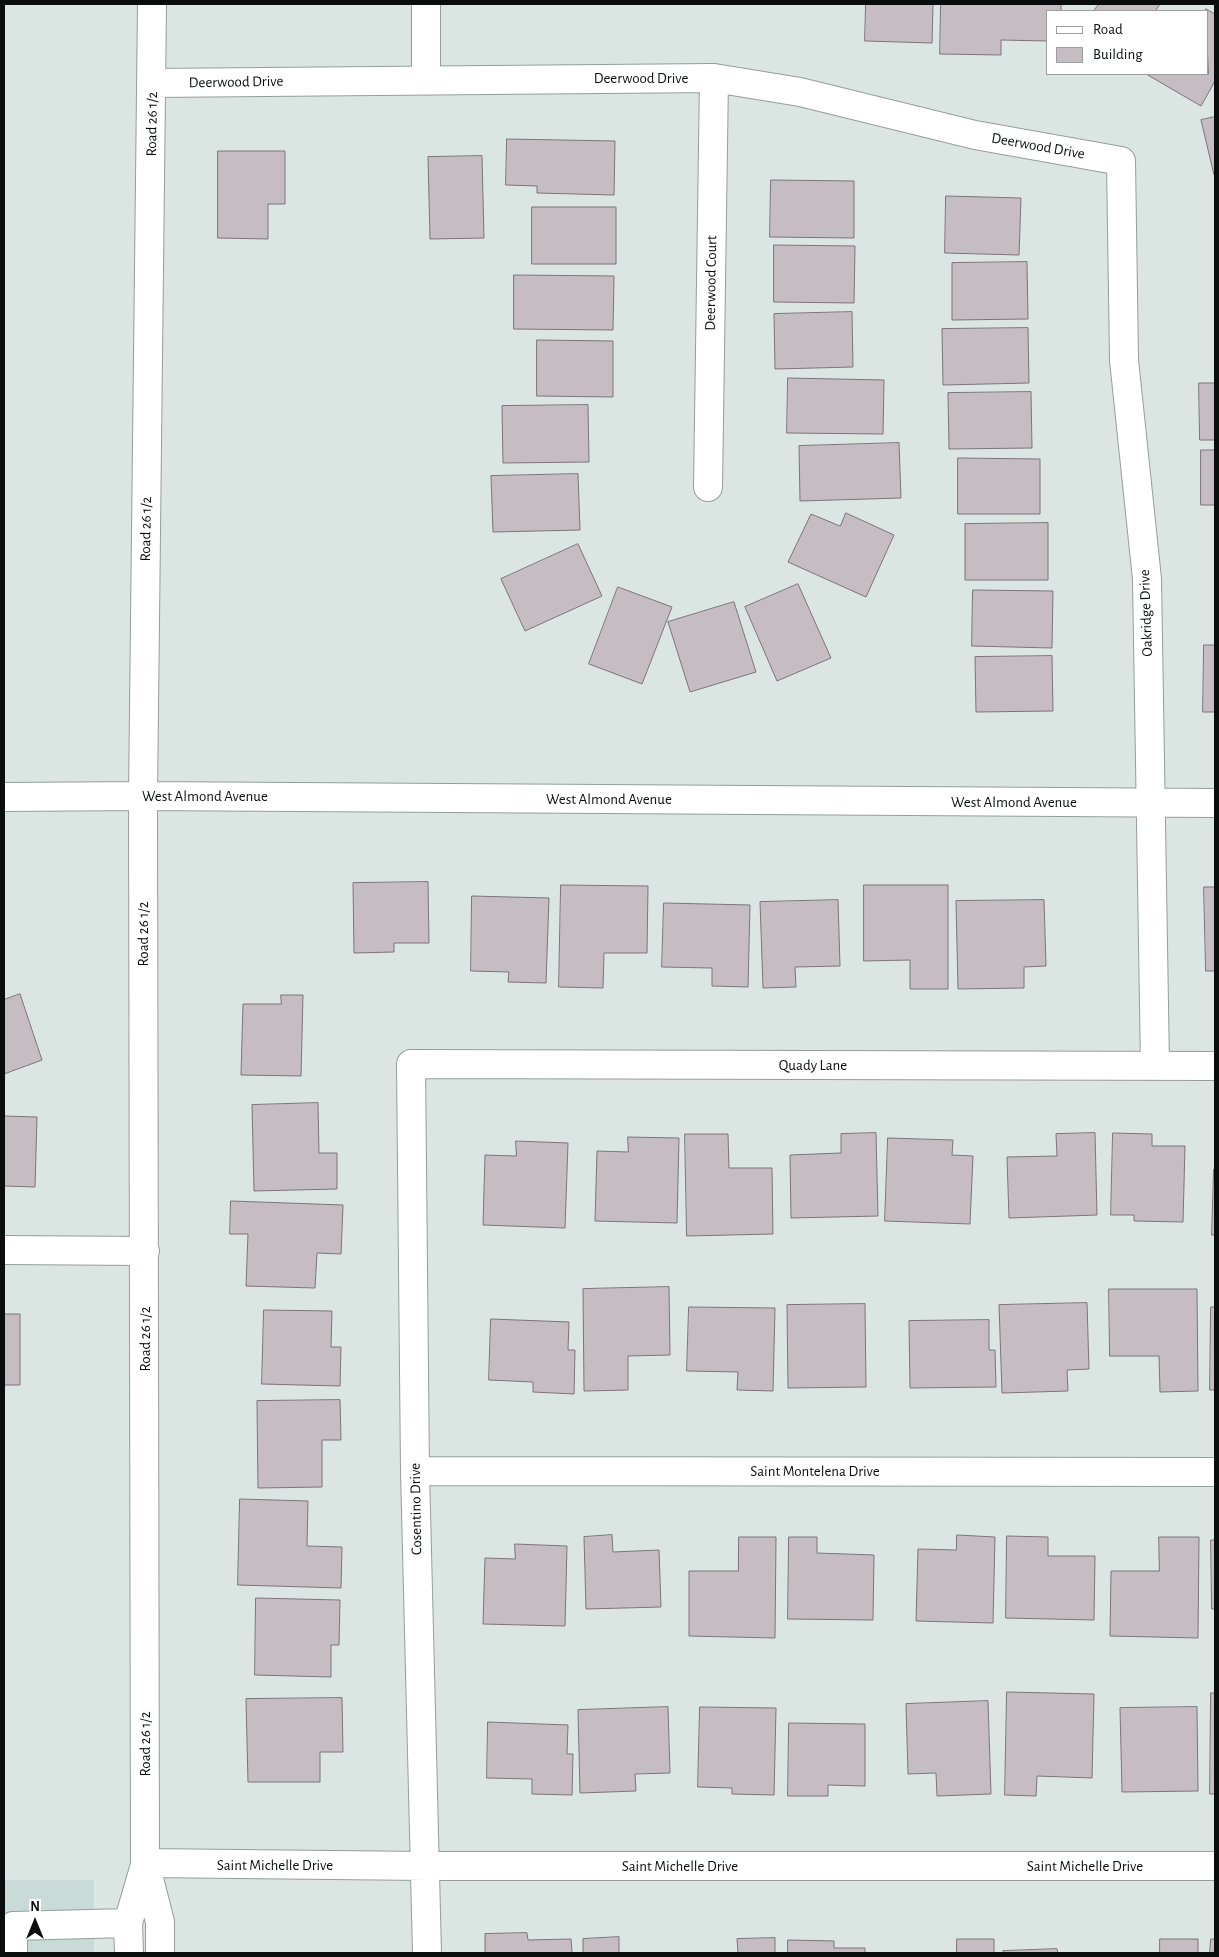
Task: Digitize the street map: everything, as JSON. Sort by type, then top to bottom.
[{"type":"street","name":"Road 26 1/2","points":[[152,4],[143,796],[145,1864],[160,1922],[160,1953]]},
{"type":"street","points":[[426,4],[426,79]]},
{"type":"street","name":"Deerwood Drive","points":[[152,83],[426,79],[714,78],[800,92],[975,135],[1121,161]]},
{"type":"street","name":"Deerwood Court","points":[[708,487],[714,78]]},
{"type":"street","name":"Oakridge Drive","points":[[1121,161],[1124,360],[1147,579],[1149,802],[1155,1066]]},
{"type":"street","name":"West Almond Avenue","points":[[4,797],[143,796],[1215,803]]},
{"type":"street","name":"Quady Lane","points":[[411,1064],[1215,1066]]},
{"type":"street","name":"Cosentino Drive","points":[[411,1064],[415,1471],[428,1953]]},
{"type":"street","points":[[4,1250],[145,1251]]},
{"type":"street","name":"Saint Montelena Drive","points":[[415,1471],[1215,1472]]},
{"type":"street","name":"Road 26 1/2","points":[[129,1953],[128,1923],[145,1864]]},
{"type":"street","name":"Saint Michelle Drive","points":[[145,1864],[1215,1866]]},
{"type":"street","points":[[13,1953],[13,1926],[128,1923]]},
{"type":"shaded area","points":[[4,1880],[94,1880],[94,1953],[4,1953]]},
{"type":"building","points":[[866,4],[933,4],[932,43],[865,41]]},
{"type":"building","points":[[941,4],[1061,4],[1061,10],[1046,10],[1046,41],[1001,40],[1001,55],[940,54]]},
{"type":"building","points":[[1099,4],[1160,4],[1156,10],[1095,10]]},
{"type":"building","points":[[1209,11],[1215,14],[1215,81],[1201,106],[1148,75],[1209,75]]},
{"type":"building","points":[[1215,117],[1215,175],[1214,175],[1201,120]]},
{"type":"building","points":[[507,139],[615,141],[614,195],[537,193],[537,186],[506,185]]},
{"type":"building","points":[[218,151],[285,151],[285,204],[268,204],[268,239],[218,238]]},
{"type":"building","points":[[482,156],[484,238],[430,239],[428,157]]},
{"type":"building","points":[[771,180],[854,181],[854,238],[770,237]]},
{"type":"building","points":[[946,196],[1021,198],[1019,255],[945,253]]},
{"type":"building","points":[[532,207],[616,207],[616,264],[532,264]]},
{"type":"building","points":[[774,245],[855,246],[854,303],[774,302]]},
{"type":"building","points":[[1027,262],[1028,319],[952,320],[952,263]]},
{"type":"building","points":[[514,275],[614,276],[613,330],[514,329]]},
{"type":"building","points":[[852,312],[853,367],[775,369],[774,314]]},
{"type":"building","points":[[1028,328],[1029,383],[943,385],[942,329]]},
{"type":"building","points":[[537,340],[613,341],[613,397],[537,396]]},
{"type":"building","points":[[788,378],[884,380],[883,434],[787,433]]},
{"type":"building","points":[[1199,383],[1215,383],[1215,440],[1200,440]]},
{"type":"building","points":[[1031,392],[1032,448],[949,449],[948,393]]},
{"type":"building","points":[[588,405],[589,462],[503,463],[502,406]]},
{"type":"building","points":[[899,443],[901,498],[800,501],[799,446]]},
{"type":"building","points":[[1201,450],[1215,450],[1215,505],[1201,505]]},
{"type":"building","points":[[958,458],[1040,459],[1040,514],[958,514]]},
{"type":"building","points":[[578,474],[580,530],[493,532],[491,476]]},
{"type":"building","points":[[846,513],[894,535],[866,597],[788,562],[811,514],[840,526]]},
{"type":"building","points":[[1048,523],[1048,580],[965,580],[965,524]]},
{"type":"building","points":[[578,544],[602,596],[525,631],[501,579]]},
{"type":"building","points":[[798,584],[831,658],[777,681],[745,607]]},
{"type":"building","points":[[618,587],[672,607],[642,684],[589,664]]},
{"type":"building","points":[[973,590],[1053,591],[1052,648],[972,646]]},
{"type":"building","points":[[734,602],[756,672],[690,692],[668,622]]},
{"type":"building","points":[[1204,645],[1215,645],[1215,712],[1203,712]]},
{"type":"building","points":[[1052,656],[1053,711],[976,712],[975,657]]},
{"type":"building","points":[[428,882],[429,943],[394,943],[394,952],[354,953],[353,883]]},
{"type":"building","points":[[561,885],[648,886],[647,953],[604,953],[603,988],[559,987]]},
{"type":"building","points":[[864,885],[948,885],[948,989],[910,989],[910,960],[864,961]]},
{"type":"building","points":[[1204,887],[1215,887],[1215,971],[1206,971]]},
{"type":"building","points":[[472,896],[549,898],[546,983],[508,982],[509,972],[471,971]]},
{"type":"building","points":[[838,900],[840,966],[795,967],[796,987],[763,988],[760,902]]},
{"type":"building","points":[[1044,900],[1046,966],[1024,967],[1024,988],[958,989],[956,901]]},
{"type":"building","points":[[664,903],[750,905],[748,987],[712,986],[712,968],[662,967]]},
{"type":"building","points":[[20,994],[42,1060],[4,1074],[4,1000]]},
{"type":"building","points":[[281,995],[303,995],[301,1076],[241,1075],[243,1004],[281,1004]]},
{"type":"building","points":[[318,1103],[319,1153],[337,1153],[337,1189],[254,1191],[252,1105]]},
{"type":"building","points":[[4,1116],[37,1117],[35,1187],[4,1186]]},
{"type":"building","points":[[876,1133],[878,1216],[791,1218],[790,1155],[841,1153],[841,1134]]},
{"type":"building","points":[[1095,1133],[1097,1215],[1009,1218],[1007,1157],[1057,1156],[1056,1134]]},
{"type":"building","points":[[1113,1133],[1152,1134],[1152,1146],[1185,1146],[1183,1222],[1134,1221],[1134,1215],[1111,1215]]},
{"type":"building","points":[[685,1134],[728,1134],[729,1168],[772,1168],[773,1234],[687,1236]]},
{"type":"building","points":[[628,1137],[679,1138],[677,1223],[595,1221],[597,1151],[628,1152]]},
{"type":"building","points":[[888,1138],[953,1140],[952,1155],[973,1156],[970,1224],[885,1221]]},
{"type":"building","points":[[516,1141],[568,1143],[565,1228],[483,1225],[485,1155],[516,1156]]},
{"type":"building","points":[[1214,1169],[1215,1235],[1212,1235]]},
{"type":"building","points":[[231,1201],[343,1205],[341,1254],[317,1253],[315,1288],[246,1286],[248,1234],[230,1234]]},
{"type":"building","points":[[669,1287],[670,1355],[628,1356],[628,1390],[584,1391],[583,1289]]},
{"type":"building","points":[[1109,1289],[1197,1289],[1198,1391],[1160,1392],[1159,1356],[1110,1356]]},
{"type":"building","points":[[1087,1303],[1089,1369],[1067,1370],[1068,1391],[1002,1393],[999,1305]]},
{"type":"building","points":[[865,1304],[866,1387],[788,1388],[787,1305]]},
{"type":"building","points":[[689,1307],[775,1308],[773,1391],[737,1390],[738,1372],[687,1371]]},
{"type":"building","points":[[1211,1307],[1215,1307],[1215,1390],[1210,1390]]},
{"type":"building","points":[[264,1310],[332,1311],[331,1347],[341,1347],[340,1386],[262,1384]]},
{"type":"building","points":[[4,1314],[20,1314],[20,1385],[4,1385]]},
{"type":"building","points":[[491,1319],[569,1322],[568,1350],[575,1350],[574,1394],[533,1392],[533,1382],[489,1380]]},
{"type":"building","points":[[989,1320],[989,1350],[995,1350],[996,1387],[910,1388],[909,1321]]},
{"type":"building","points":[[340,1400],[341,1440],[322,1440],[322,1487],[258,1488],[257,1401]]},
{"type":"building","points":[[240,1499],[308,1501],[307,1546],[342,1547],[341,1588],[238,1585]]},
{"type":"building","points":[[612,1535],[613,1552],[659,1550],[661,1607],[586,1609],[584,1537]]},
{"type":"building","points":[[957,1535],[995,1537],[993,1623],[916,1621],[918,1549],[956,1550]]},
{"type":"building","points":[[1007,1536],[1048,1537],[1048,1556],[1095,1556],[1094,1620],[1006,1618]]},
{"type":"building","points":[[739,1537],[776,1537],[775,1638],[689,1636],[689,1571],[738,1571]]},
{"type":"building","points":[[789,1537],[817,1537],[817,1553],[874,1555],[873,1620],[788,1619]]},
{"type":"building","points":[[1159,1537],[1199,1537],[1198,1638],[1110,1636],[1111,1571],[1159,1571]]},
{"type":"building","points":[[1211,1540],[1215,1540],[1215,1609],[1212,1609]]},
{"type":"building","points":[[515,1544],[567,1546],[565,1626],[483,1624],[485,1558],[515,1559]]},
{"type":"building","points":[[256,1598],[340,1600],[339,1645],[331,1645],[331,1677],[255,1675]]},
{"type":"building","points":[[1007,1692],[1094,1694],[1092,1778],[1037,1776],[1036,1796],[1005,1795]]},
{"type":"building","points":[[1211,1693],[1215,1693],[1215,1794],[1210,1794]]},
{"type":"building","points":[[342,1698],[343,1752],[320,1752],[320,1782],[248,1782],[246,1699]]},
{"type":"building","points":[[988,1701],[991,1794],[937,1796],[936,1773],[908,1774],[906,1704]]},
{"type":"building","points":[[668,1707],[670,1773],[635,1774],[636,1791],[580,1793],[578,1710]]},
{"type":"building","points":[[700,1707],[776,1708],[774,1795],[732,1794],[732,1788],[698,1787]]},
{"type":"building","points":[[1197,1707],[1198,1791],[1122,1792],[1120,1708]]},
{"type":"building","points":[[488,1722],[568,1725],[567,1754],[573,1754],[572,1795],[532,1794],[532,1779],[487,1778]]},
{"type":"building","points":[[789,1723],[865,1724],[865,1786],[828,1785],[828,1796],[788,1796]]},
{"type":"building","points":[[527,1933],[528,1940],[571,1939],[572,1953],[485,1953],[485,1934]]},
{"type":"building","points":[[619,1937],[619,1953],[583,1953],[583,1939]]},
{"type":"building","points":[[775,1938],[775,1953],[738,1953],[737,1939]]},
{"type":"building","points":[[957,1939],[994,1939],[994,1953],[957,1953]]},
{"type":"building","points":[[1160,1939],[1198,1939],[1198,1953],[1160,1953]]},
{"type":"building","points":[[1211,1939],[1215,1939],[1215,1953],[1210,1953]]},
{"type":"building","points":[[788,1940],[834,1941],[834,1948],[865,1948],[865,1953],[788,1953]]},
{"type":"building","points":[[1057,1949],[1058,1953],[1004,1953],[1003,1951]]}]
